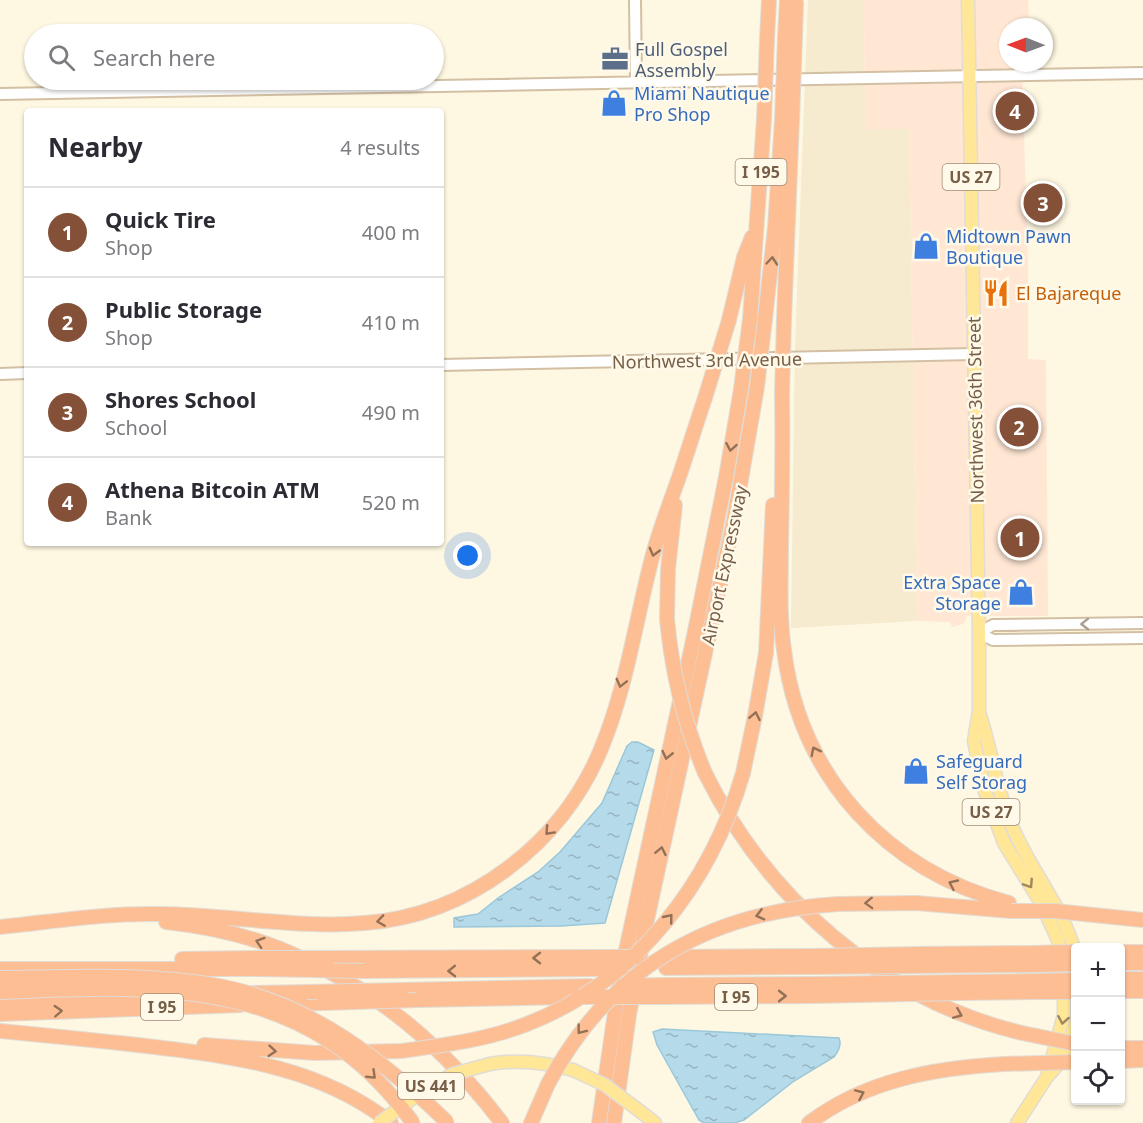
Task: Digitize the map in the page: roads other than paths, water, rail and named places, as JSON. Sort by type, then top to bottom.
[{"type":"highway","name":"I 195","points":[[758,224],[769,0]]},
{"type":"highway","points":[[787,0],[790,37],[782,395],[782,633],[791,688],[811,743],[828,774],[847,801],[868,824],[894,848],[940,877],[1010,907]]},
{"type":"highway","points":[[790,37],[796,0]]},
{"type":"highway","name":"Airport Expressway","points":[[614,1123],[629,1015],[645,928],[734,520],[757,387],[787,120]]},
{"type":"highway","points":[[0,927],[105,915],[158,914],[325,924],[381,922],[417,914],[452,901],[505,871],[540,841],[572,804],[594,766],[614,710],[658,534],[705,398],[729,320],[744,257],[758,224]]},
{"type":"highway","name":"Airport Expressway","points":[[599,1123],[624,957],[726,477],[750,319],[758,224]]},
{"type":"highway","points":[[109,1041],[130,1039],[292,1052],[401,1051],[475,1040],[527,1024],[564,1007],[621,967],[661,927],[698,878],[726,824],[743,773],[766,653],[776,439],[782,395]]},
{"type":"highway","points":[[679,477],[669,544],[667,619],[676,689],[687,728],[705,773],[727,815],[768,874],[804,912],[878,969],[931,1001],[975,1021],[1071,1043]]},
{"type":"highway","points":[[531,1123],[548,1084],[577,1035],[605,1004],[640,972],[687,942],[735,922],[793,908],[838,904],[916,903],[1010,907],[1143,920]]},
{"type":"highway","points":[[62,920],[184,924],[245,937],[300,957],[356,986],[404,1019],[450,1061],[502,1123]]},
{"type":"highway","points":[[1125,952],[1143,951]]},
{"type":"highway","name":"I 95","points":[[0,960],[257,964],[667,963],[1032,959],[1071,954]]},
{"type":"highway","points":[[1032,959],[1071,963]]},
{"type":"highway","points":[[1125,963],[1143,963]]},
{"type":"highway","points":[[0,969],[257,964]]},
{"type":"highway","points":[[0,978],[112,977],[167,980],[221,986],[260,997],[303,1014],[361,1049],[400,1078],[447,1123]]},
{"type":"highway","points":[[1125,980],[1143,979]]},
{"type":"highway","points":[[1034,986],[1071,981]]},
{"type":"highway","points":[[0,1001],[590,986],[662,991]]},
{"type":"highway","name":"I 95","points":[[0,1014],[576,997],[662,991],[1034,986],[1071,991]]},
{"type":"highway","points":[[0,992],[143,988],[209,995],[255,1006],[307,1027],[348,1054],[373,1075],[413,1123]]},
{"type":"highway","points":[[1125,991],[1143,991]]},
{"type":"highway","points":[[0,1031],[109,1041],[230,1057],[300,1074],[348,1095],[391,1123]]},
{"type":"highway","points":[[1125,1048],[1143,1048]]},
{"type":"highway","points":[[1125,1061],[1143,1060]]},
{"type":"highway","points":[[809,1123],[858,1094],[898,1079],[944,1069],[1071,1062]]},
{"type":"main road","name":"Northwest 36th Street","points":[[968,0],[979,633],[979,711],[974,741],[984,789],[1004,843],[1041,903],[1058,940],[1064,976],[1064,1015],[1047,1077]]},
{"type":"main road","name":"Northwest 36th Street","points":[[979,711],[1005,812],[1025,853],[1065,921],[1073,943]]},
{"type":"main road","points":[[984,789],[993,794],[1005,812]]},
{"type":"main road","name":"Northwest 36th Street","points":[[1017,1123],[1047,1077],[1065,1056],[1071,1038]]},
{"type":"main road","name":"US 441","points":[[379,1123],[420,1093],[453,1074],[490,1064],[517,1060],[573,1070],[605,1085],[655,1123]]},
{"type":"street","points":[[635,0],[636,82]]},
{"type":"street","points":[[444,86],[1143,73]]},
{"type":"street","points":[[0,94],[212,90]]},
{"type":"street","name":"Northwest 3rd Avenue","points":[[444,365],[974,354]]},
{"type":"street","points":[[0,374],[24,373]]},
{"type":"street","points":[[979,633],[993,625],[1143,623]]},
{"type":"street","points":[[979,633],[993,640],[1143,638]]},
{"type":"water","points":[[632,742],[638,742],[654,750],[605,923],[561,926],[454,927],[454,918],[478,914],[538,872],[560,852],[602,803],[627,746]]},
{"type":"water","points":[[662,1029],[839,1038],[840,1043],[834,1057],[794,1081],[744,1120],[734,1123],[704,1123],[699,1120],[657,1045],[653,1032]]},
{"type":"place","name":"Full Gospel Assembly","points":[[615,59]]},
{"type":"place","name":"Miami Nautique Pro Shop","points":[[614,103]]},
{"type":"place","name":"Athena Bitcoin ATM","points":[[1015,111]]},
{"type":"place","name":"Shores School","points":[[1043,203]]},
{"type":"place","name":"Midtown Pawn Boutique","points":[[926,246]]},
{"type":"place","name":"El Bajareque","points":[[996,293]]},
{"type":"place","name":"Public Storage","points":[[1019,427]]},
{"type":"place","name":"Quick Tire","points":[[1020,538]]},
{"type":"place","name":"Extra Space Storage","points":[[1021,592]]},
{"type":"place","name":"Safeguard Self Storag","points":[[916,771]]}]
